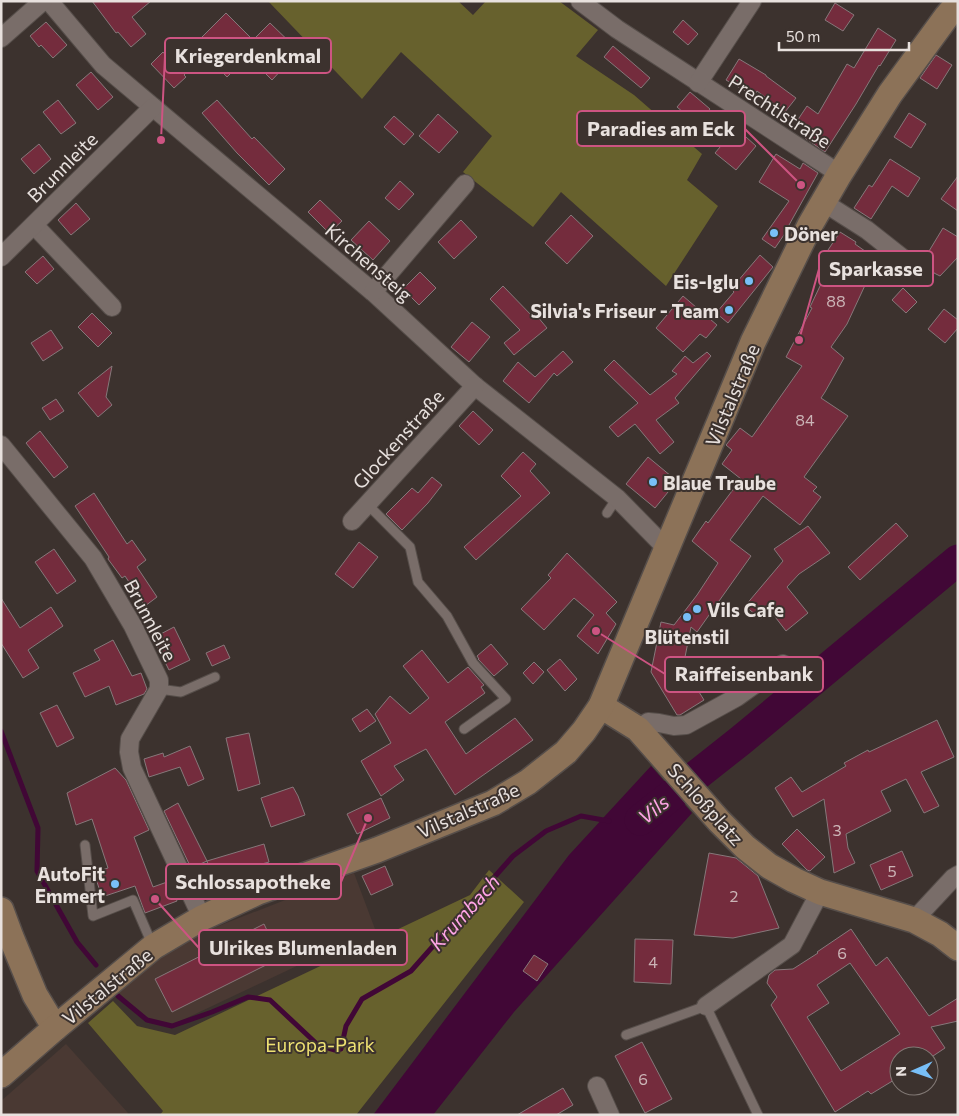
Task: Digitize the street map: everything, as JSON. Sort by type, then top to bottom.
[{"type":"main road","name":"Vilstalstraße","points":[[1,1075],[153,947],[202,918],[258,892],[377,850],[493,803],[528,782],[566,752],[584,731],[601,706],[753,342],[810,226],[839,175],[890,94],[952,13]]},
{"type":"main road","name":"Schloßplatz","points":[[601,706],[644,735],[719,821],[769,866],[820,892],[914,920],[940,934],[958,948]]},
{"type":"main road","points":[[1,910],[6,939],[35,995],[55,1028]]},
{"type":"street","points":[[1,38],[43,1]]},
{"type":"street","name":"Kirchensteig","points":[[49,1],[103,65],[373,292],[474,386],[612,506],[666,548]]},
{"type":"street","name":"Prechtlstraße","points":[[580,1],[617,29],[839,175]]},
{"type":"street","name":"Prechtlstraße","points":[[698,83],[752,1]]},
{"type":"street","name":"Brunnleite","points":[[1,257],[153,107]]},
{"type":"street","points":[[373,292],[466,184]]},
{"type":"street","points":[[824,202],[867,230],[924,275]]},
{"type":"street","points":[[34,224],[112,307]]},
{"type":"street","name":"Glockenstraße","points":[[352,521],[474,386]]},
{"type":"street","name":"Brunnleite","points":[[1,445],[93,558],[133,626],[158,680],[159,688],[130,739],[129,752],[132,768],[202,918]]},
{"type":"street","points":[[644,735],[648,722],[674,726],[686,725],[737,697],[783,664]]},
{"type":"street","points":[[914,920],[958,875]]},
{"type":"street","points":[[706,1006],[792,945],[820,892]]},
{"type":"street","points":[[597,1086],[610,1115]]},
{"type":"lane","points":[[367,504],[410,547],[418,582],[447,616],[473,663],[506,699],[464,729]]},
{"type":"lane","points":[[159,688],[181,692],[215,677]]},
{"type":"lane","points":[[85,845],[93,916],[133,900],[153,947]]},
{"type":"lane","points":[[626,1035],[706,1006],[758,1115]]},
{"type":"shaded area","points":[[354,873],[375,929],[172,1025],[144,1019],[117,991],[188,938]]},
{"type":"shaded area","points":[[66,1044],[128,1113],[127,1115],[1,1115],[1,1101]]},
{"type":"green space","points":[[268,1],[458,1],[473,15],[486,1],[559,1],[598,30],[576,56],[634,95],[702,154],[687,180],[718,206],[666,286],[561,192],[533,227],[463,172],[492,136],[401,52],[362,99]]},
{"type":"green space","name":"Europa-Park","points":[[489,870],[524,902],[356,1115],[160,1115],[163,1111],[88,1023],[113,1001],[137,1026],[175,1035],[470,895]]},
{"type":"water","points":[[651,766],[692,813],[514,1012],[433,1115],[373,1115],[569,855]]},
{"type":"building","points":[[92,1],[151,1],[132,17],[146,34],[131,47],[118,32],[116,33]]},
{"type":"building","points":[[835,3],[854,15],[843,31],[825,20]]},
{"type":"building","points":[[226,13],[253,40],[270,23],[299,51],[272,80],[248,56],[227,77],[205,54],[174,88],[151,64],[163,52],[174,65]]},
{"type":"building","points":[[683,20],[698,34],[688,45],[673,32]]},
{"type":"building","points":[[46,22],[67,45],[53,58],[41,45],[39,47],[30,36]]},
{"type":"building","points":[[878,28],[896,40],[825,152],[805,138],[810,130],[797,121],[807,106],[818,114],[847,64],[854,68]]},
{"type":"building","points":[[613,46],[650,78],[641,88],[604,57]]},
{"type":"building","points":[[936,55],[952,65],[937,89],[920,78]]},
{"type":"building","points":[[739,59],[766,75],[796,98],[785,112],[757,91],[754,96],[726,80]]},
{"type":"building","points":[[91,72],[113,97],[98,110],[76,85]]},
{"type":"building","points":[[690,92],[710,109],[697,124],[677,107]]},
{"type":"building","points":[[58,100],[76,123],[61,134],[43,112]]},
{"type":"building","points":[[217,100],[252,139],[254,137],[285,169],[269,185],[237,153],[202,113]]},
{"type":"building","points":[[909,113],[926,124],[911,148],[894,137]]},
{"type":"building","points":[[438,114],[458,132],[439,153],[419,136]]},
{"type":"building","points":[[394,116],[414,134],[404,145],[384,127]]},
{"type":"building","points":[[736,128],[756,146],[736,170],[715,153]]},
{"type":"building","points":[[39,144],[51,159],[34,174],[21,159]]},
{"type":"building","points":[[776,154],[800,169],[803,163],[818,173],[790,226],[775,248],[762,239],[789,201],[759,182]]},
{"type":"building","points":[[890,159],[920,178],[908,197],[892,186],[871,219],[854,208],[869,185],[872,187]]},
{"type":"building","points":[[958,176],[958,211],[941,199]]},
{"type":"building","points":[[400,181],[414,194],[399,210],[385,198]]},
{"type":"building","points":[[320,200],[342,221],[329,233],[308,212]]},
{"type":"building","points":[[76,203],[90,219],[71,235],[58,220]]},
{"type":"building","points":[[571,215],[593,236],[567,264],[545,243]]},
{"type":"building","points":[[461,220],[477,237],[454,259],[438,242]]},
{"type":"building","points":[[369,221],[390,241],[373,260],[351,240]]},
{"type":"building","points":[[943,228],[958,237],[958,257],[940,276],[934,273],[931,267],[923,261]]},
{"type":"building","points":[[840,232],[886,266],[873,285],[867,281],[847,324],[831,347],[844,358],[821,398],[848,416],[804,477],[817,487],[813,491],[821,497],[800,525],[763,496],[730,540],[751,556],[697,632],[691,627],[684,662],[681,663],[704,700],[677,715],[651,672],[661,622],[674,625],[718,563],[692,541],[741,479],[722,464],[732,450],[726,445],[740,428],[752,437],[802,366],[786,357],[812,308],[810,307],[832,261],[824,256]]},
{"type":"building","points":[[760,255],[773,267],[728,323],[716,313],[734,292],[731,289]]},
{"type":"building","points":[[43,256],[54,269],[37,284],[25,272]]},
{"type":"building","points":[[420,272],[436,288],[419,305],[403,289]]},
{"type":"building","points":[[503,286],[534,318],[537,316],[547,328],[514,355],[504,343],[520,330],[490,299]]},
{"type":"building","points":[[903,288],[917,302],[906,313],[892,300]]},
{"type":"building","points":[[683,296],[717,325],[706,338],[700,334],[683,352],[656,328]]},
{"type":"building","points":[[944,309],[958,320],[958,328],[945,343],[928,329]]},
{"type":"building","points":[[92,313],[112,333],[98,347],[78,327]]},
{"type":"building","points":[[472,322],[490,337],[469,362],[451,347]]},
{"type":"building","points":[[51,330],[63,348],[43,361],[31,343]]},
{"type":"building","points":[[563,351],[573,362],[557,376],[554,373],[529,403],[503,381],[518,362],[535,377]]},
{"type":"building","points":[[707,352],[711,356],[675,398],[679,403],[656,420],[674,442],[660,454],[635,424],[618,437],[609,427],[638,403],[604,370],[614,360],[650,395],[677,374],[672,371],[685,356],[693,363]]},
{"type":"building","points":[[112,366],[106,397],[112,405],[98,417],[78,393]]},
{"type":"building","points":[[56,399],[64,411],[50,420],[42,408]]},
{"type":"building","points":[[473,411],[493,430],[479,445],[459,426]]},
{"type":"building","points":[[40,431],[68,467],[54,478],[26,443]]},
{"type":"building","points":[[523,452],[536,464],[530,471],[550,493],[476,560],[464,547],[521,496],[501,476]]},
{"type":"building","points":[[648,457],[677,481],[655,508],[626,484]]},
{"type":"building","points":[[432,477],[442,485],[402,530],[386,514],[412,488],[418,493]]},
{"type":"building","points":[[94,493],[127,544],[132,540],[146,560],[137,567],[157,597],[145,606],[125,576],[122,578],[108,559],[109,557],[75,506]]},
{"type":"building","points":[[896,523],[908,536],[860,580],[848,567]]},
{"type":"building","points":[[808,526],[830,553],[799,574],[787,587],[808,613],[786,631],[769,609],[761,619],[745,606],[783,561],[774,549]]},
{"type":"building","points":[[359,542],[378,557],[353,588],[335,574]]},
{"type":"building","points":[[54,549],[76,581],[57,594],[35,562]]},
{"type":"building","points":[[567,553],[617,602],[606,613],[616,624],[598,654],[577,636],[594,615],[574,598],[544,630],[521,609],[551,578],[548,575]]},
{"type":"building","points":[[1,598],[20,628],[51,607],[63,626],[28,650],[39,668],[23,678],[1,643]]},
{"type":"building","points":[[174,627],[190,660],[169,670],[153,638]]},
{"type":"building","points":[[113,640],[132,676],[141,673],[147,689],[144,694],[116,705],[109,686],[85,697],[73,673],[100,660],[94,650]]},
{"type":"building","points":[[491,644],[508,664],[494,676],[477,656]]},
{"type":"building","points":[[224,645],[230,658],[212,666],[206,653]]},
{"type":"building","points":[[422,650],[448,683],[468,667],[484,685],[481,687],[485,693],[445,722],[466,754],[515,718],[533,740],[455,795],[426,749],[394,766],[404,780],[381,796],[361,761],[391,743],[375,714],[390,696],[410,714],[429,698],[403,666]]},
{"type":"building","points":[[560,659],[577,679],[565,691],[547,670]]},
{"type":"building","points":[[534,662],[544,672],[533,684],[523,673]]},
{"type":"building","points":[[57,705],[74,738],[57,747],[40,713]]},
{"type":"building","points":[[367,709],[376,721],[360,732],[352,719]]},
{"type":"building","points":[[937,720],[954,757],[921,772],[939,806],[924,813],[906,779],[881,791],[891,811],[846,834],[848,848],[855,863],[834,873],[824,799],[793,817],[775,788],[791,777],[802,792],[846,766],[844,763],[868,750],[869,752]]},
{"type":"building","points":[[249,733],[260,784],[238,791],[226,738]]},
{"type":"building","points":[[190,746],[204,779],[188,786],[180,767],[149,777],[144,759],[163,753],[164,757]]},
{"type":"building","points":[[115,768],[126,780],[149,830],[134,837],[153,887],[170,881],[177,901],[145,913],[135,886],[102,897],[94,873],[108,868],[92,819],[76,825],[67,793]]},
{"type":"building","points":[[293,787],[305,815],[271,827],[261,798]]},
{"type":"building","points":[[381,798],[390,818],[357,834],[347,814]]},
{"type":"building","points":[[178,803],[207,861],[191,868],[164,811]]},
{"type":"building","points":[[797,829],[825,857],[810,871],[782,844]]},
{"type":"building","points":[[264,844],[269,862],[212,878],[207,861]]},
{"type":"building","points":[[902,851],[913,876],[881,890],[870,865]]},
{"type":"building","points":[[709,853],[736,858],[758,876],[779,928],[733,938],[694,935]]},
{"type":"building","points":[[385,866],[393,885],[371,895],[362,876]]},
{"type":"building","points":[[264,924],[280,958],[172,1012],[155,979]]},
{"type":"building","points":[[851,929],[876,966],[887,957],[929,1016],[958,998],[958,1021],[931,1027],[945,1048],[939,1052],[939,1046],[889,1046],[889,1083],[871,1094],[868,1091],[835,1112],[771,1005],[777,997],[767,983],[769,975],[775,970],[793,969]],"holes":[[[850,963],[900,1034],[841,1071],[807,1017],[829,1003],[817,985]]]},
{"type":"building","points":[[635,939],[673,940],[671,984],[634,982]]},
{"type":"building","points":[[534,955],[548,964],[537,981],[523,971]]},
{"type":"building","points":[[642,1042],[672,1099],[645,1113],[615,1056]]},
{"type":"building","points":[[563,1088],[573,1105],[556,1115],[517,1115]]},
{"type":"waterway","name":"Vils","points":[[640,820],[740,741],[958,560]]},
{"type":"waterway","name":"Krumbach","points":[[1,731],[38,828],[37,871],[77,942],[96,965]]},
{"type":"waterway","name":"Krumbach","points":[[118,996],[147,1020],[172,1026],[248,997],[270,1000],[318,1045],[335,1050],[341,1049],[346,1026],[362,999],[411,971],[513,856],[546,831],[581,816],[609,821]]},
{"type":"place","name":"Kriegerdenkmal","points":[[161,140]]},
{"type":"place","name":"Paradies am Eck","points":[[801,185]]},
{"type":"place","name":"Döner","points":[[774,233]]},
{"type":"place","name":"Eis-Iglu","points":[[749,281]]},
{"type":"place","name":"Silvia's Friseur - Team","points":[[729,310]]},
{"type":"place","name":"Sparkasse","points":[[799,340]]},
{"type":"place","name":"Blaue Traube","points":[[653,482]]},
{"type":"place","name":"Vils Cafe","points":[[697,609]]},
{"type":"place","name":"Blütenstil","points":[[687,617]]},
{"type":"place","name":"Raiffeisenbank","points":[[596,631]]},
{"type":"place","name":"Schlossapotheke","points":[[368,818]]},
{"type":"place","name":"AutoFit Emmert","points":[[115,884]]},
{"type":"place","name":"Ulrikes Blumenladen","points":[[155,899]]}]
